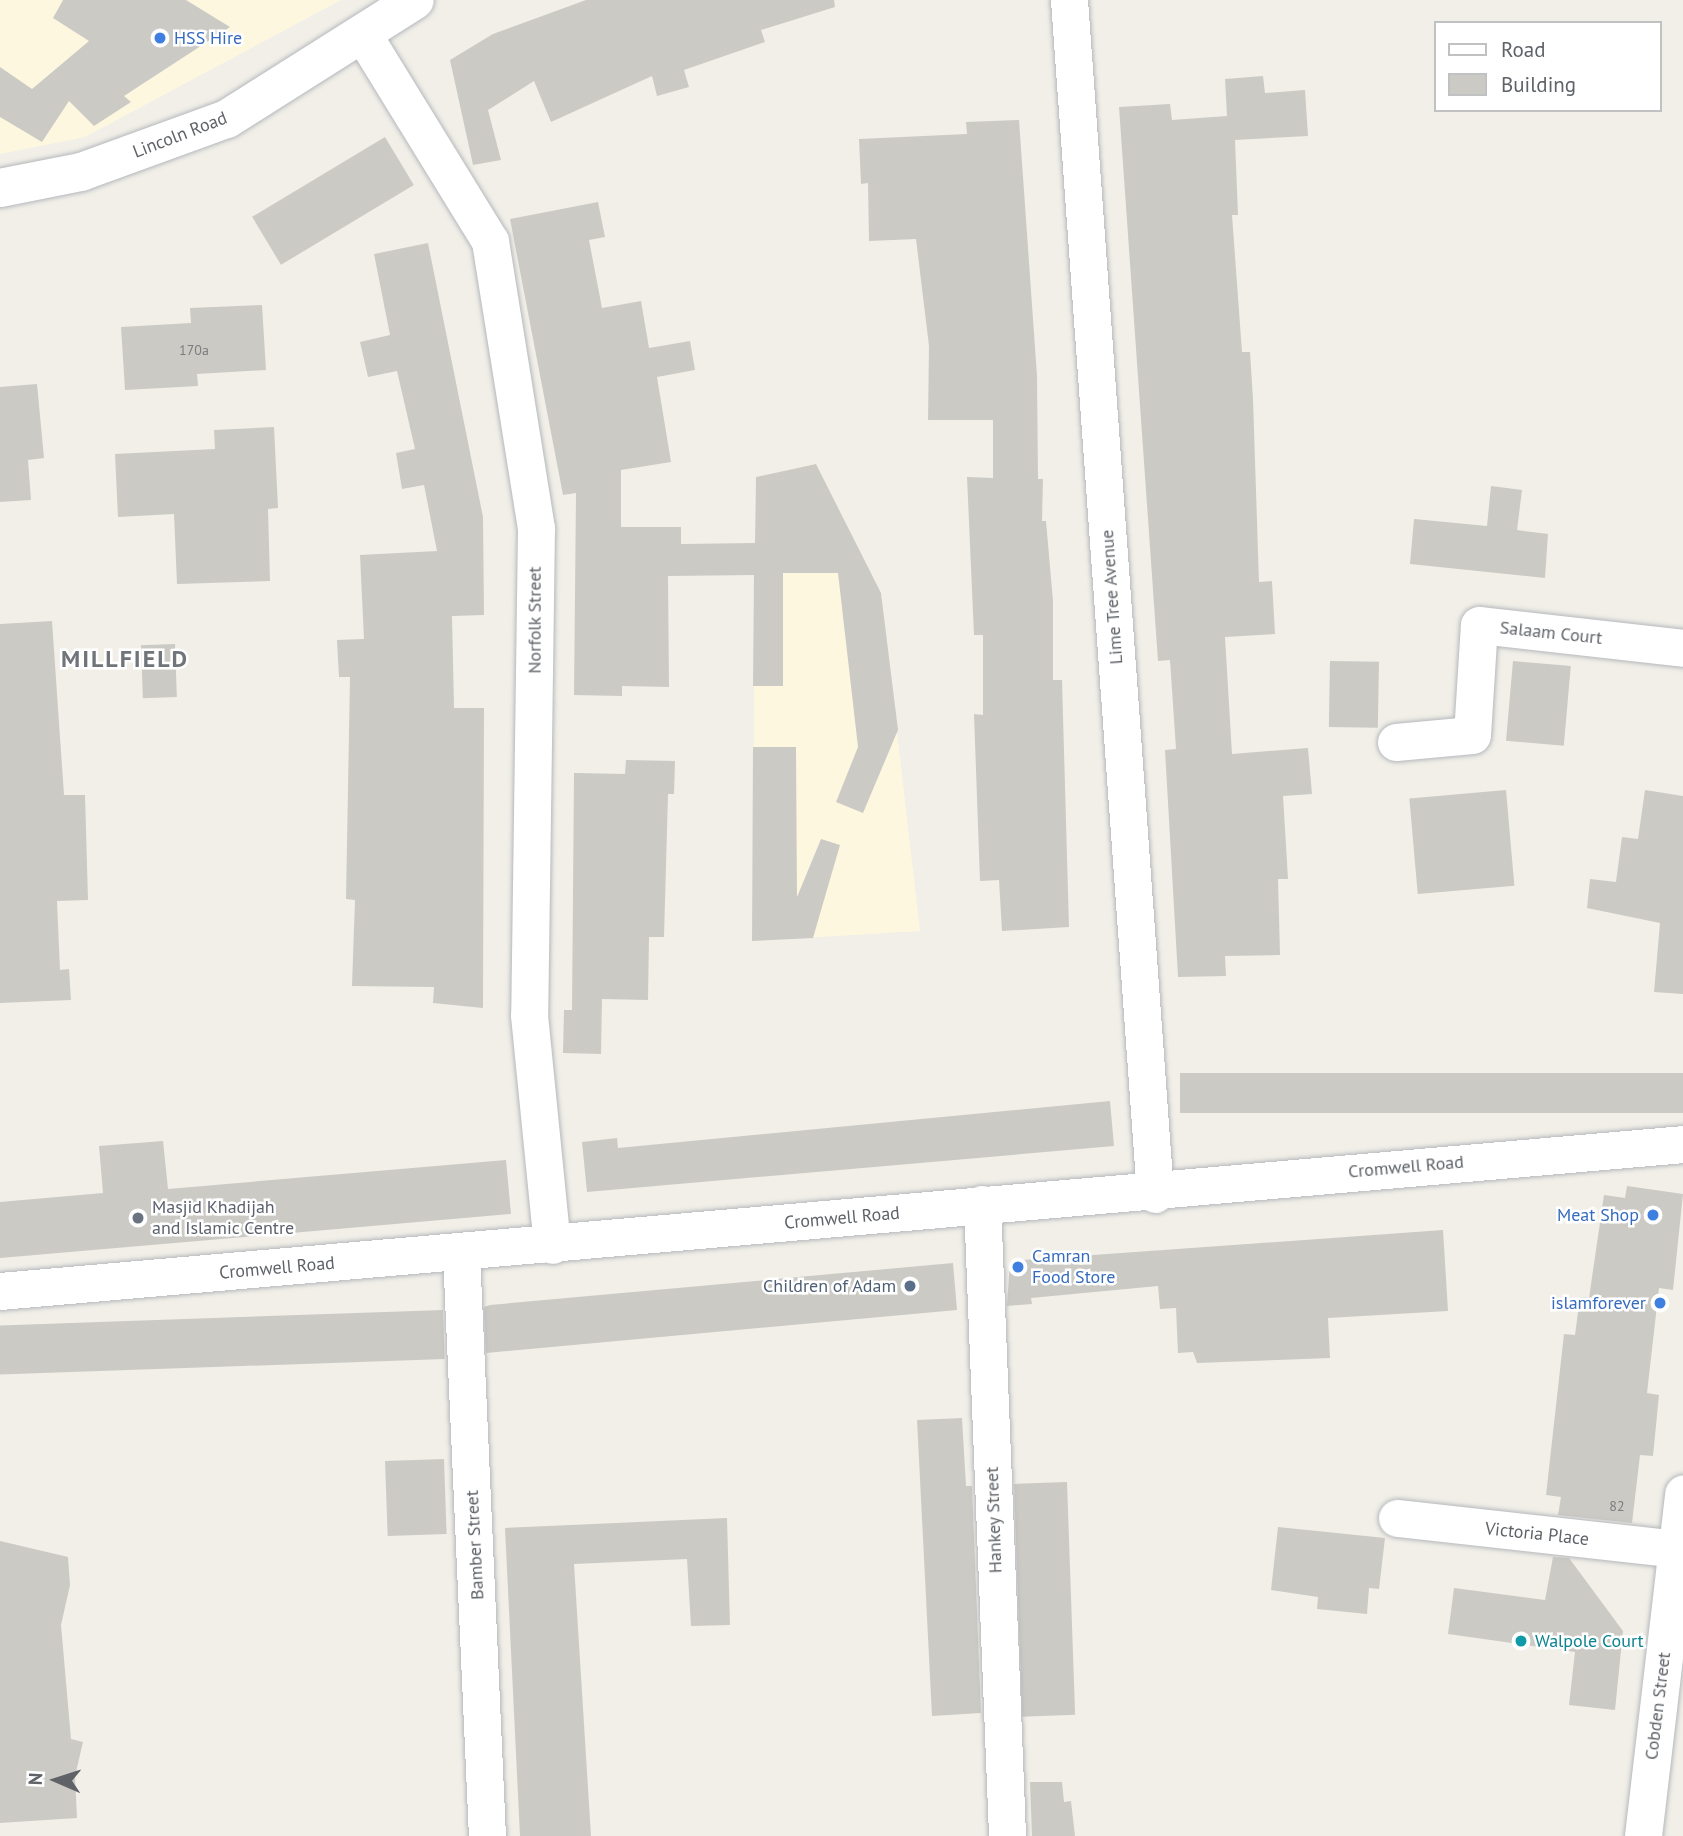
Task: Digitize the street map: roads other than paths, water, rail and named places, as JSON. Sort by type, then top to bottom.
[{"type":"street","name":"Lincoln Road","points":[[0,188],[81,172],[227,119],[415,0]]},
{"type":"street","name":"Lime Tree Avenue","points":[[1069,0],[1155,1194]]},
{"type":"street","name":"Norfolk Street","points":[[362,33],[490,241],[536,528],[529,1015],[552,1245]]},
{"type":"street","name":"Salaam Court","points":[[1396,743],[1472,735],[1479,625],[1683,648]]},
{"type":"street","name":"Cromwell Road","points":[[0,1291],[552,1245],[982,1204],[1206,1190],[1226,1182],[1683,1144]]},
{"type":"street","name":"Hankey Street","points":[[982,1204],[1007,1836]]},
{"type":"street","name":"Bamber Street","points":[[461,1253],[487,1836]]},
{"type":"street","name":"Cobden Street","points":[[1643,1836],[1683,1493]]},
{"type":"street","name":"Victoria Place","points":[[1397,1518],[1676,1549]]},
{"type":"place","name":"HSS Hire","points":[[160,38]]},
{"type":"place","name":"Meat Shop","points":[[1653,1215]]},
{"type":"place","name":"Masjid Khadijah and Islamic Centre","points":[[138,1218]]},
{"type":"place","name":"Camran Food Store","points":[[1018,1267]]},
{"type":"place","name":"Children of Adam","points":[[910,1286]]},
{"type":"place","name":"islamforever","points":[[1660,1303]]},
{"type":"place","name":"Walpole Court","points":[[1521,1641]]},
{"type":"district","name":"MILLFIELD","points":[[125,659]]}]
